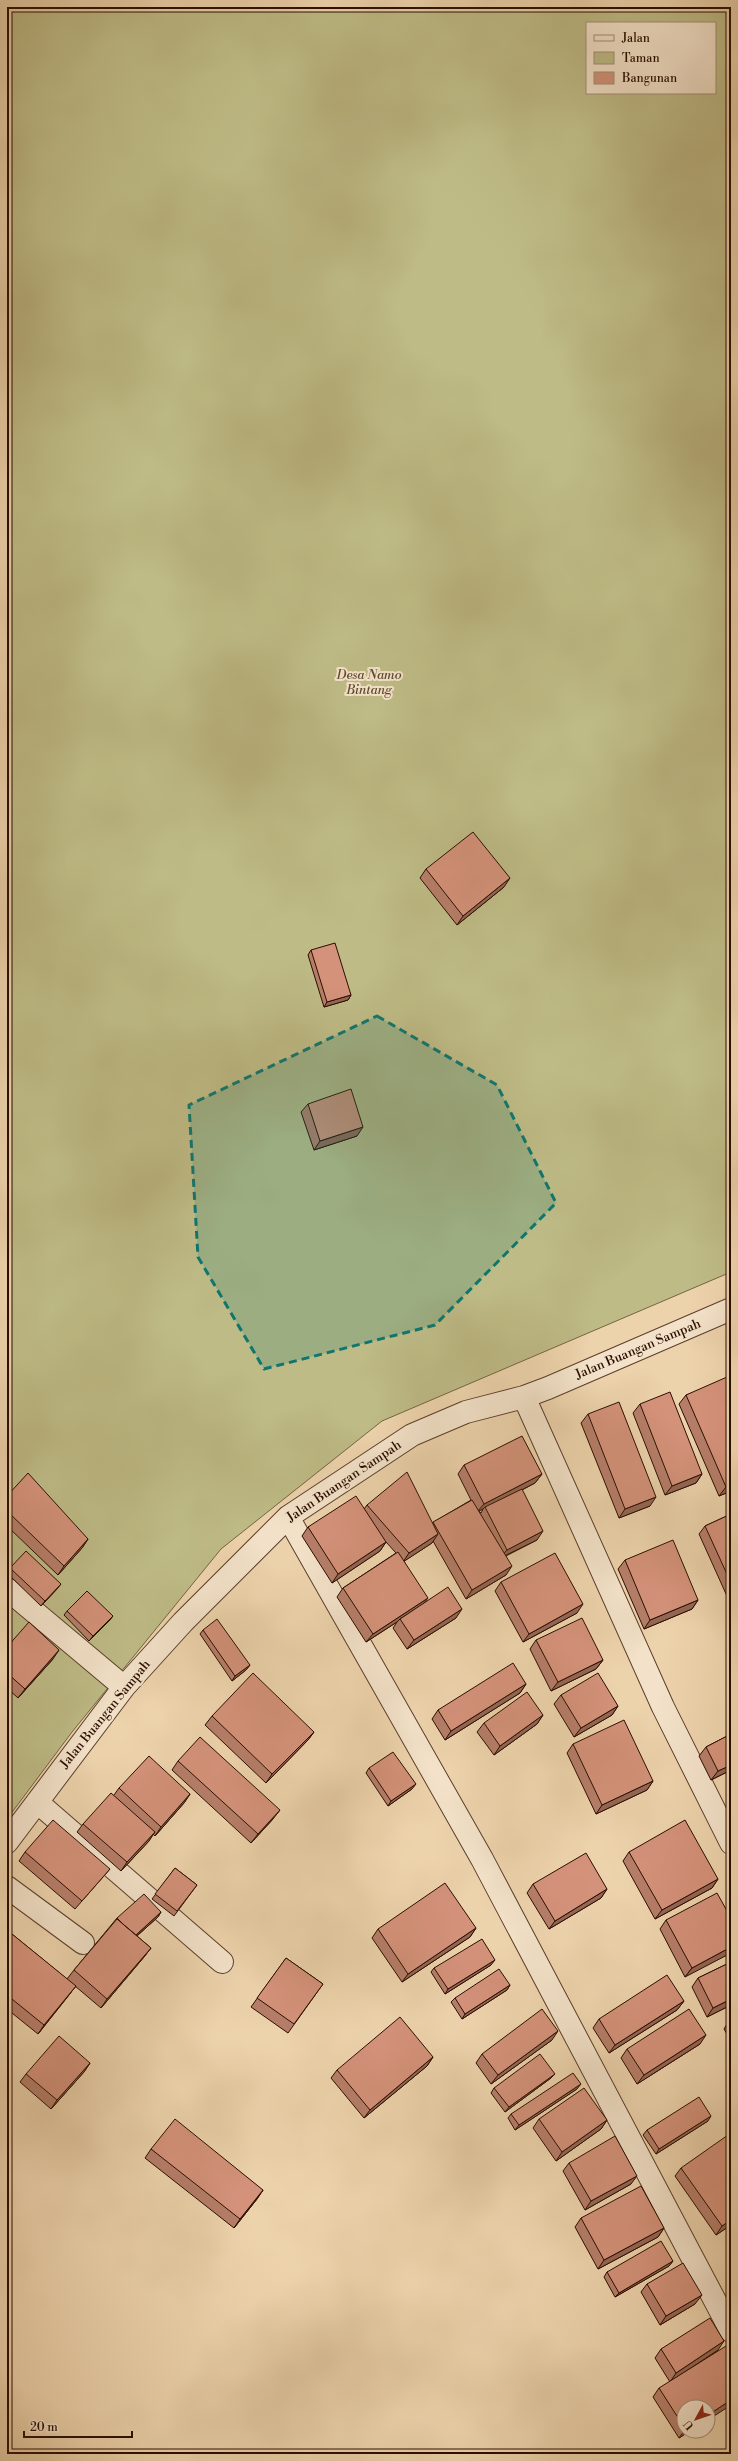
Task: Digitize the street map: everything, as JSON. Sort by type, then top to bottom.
[{"type":"street","name":"Jalan Buangan Sampah","points":[[7,1842],[124,1687],[183,1622],[288,1517],[412,1435],[466,1412],[524,1397],[731,1309]]},
{"type":"street","points":[[524,1397],[664,1707],[731,1843]]},
{"type":"street","points":[[288,1517],[482,1859],[731,2331]]},
{"type":"street","points":[[7,1589],[124,1687]]},
{"type":"street","points":[[37,1802],[222,1962]]},
{"type":"street","points":[[7,1887],[83,1943]]},
{"type":"highlighted area","points":[[377,1016],[497,1085],[556,1203],[435,1325],[264,1369],[198,1257],[189,1105]]},
{"type":"green space","name":"Desa Namo Bintang","points":[[7,7],[731,7],[731,1272],[382,1421],[221,1549],[72,1732],[7,1819]]},
{"type":"building","points":[[473,832],[510,878],[463,916],[426,869]]},
{"type":"building","points":[[335,943],[351,995],[327,1002],[311,950]]},
{"type":"building","points":[[351,1089],[363,1127],[320,1141],[308,1104]]},
{"type":"building","points":[[727,1377],[731,1385],[731,1485],[726,1487],[686,1395]]},
{"type":"building","points":[[670,1392],[702,1474],[672,1486],[640,1404]]},
{"type":"building","points":[[619,1402],[656,1497],[625,1509],[588,1414]]},
{"type":"building","points":[[522,1436],[542,1474],[484,1504],[464,1465]]},
{"type":"building","points":[[407,1472],[438,1534],[409,1553],[367,1505]]},
{"type":"building","points":[[28,1473],[88,1539],[64,1566],[7,1511],[7,1496]]},
{"type":"building","points":[[522,1489],[543,1531],[507,1550],[485,1507]]},
{"type":"building","points":[[356,1496],[386,1542],[338,1574],[308,1527]]},
{"type":"building","points":[[472,1500],[512,1566],[472,1590],[433,1522]]},
{"type":"building","points":[[731,1514],[731,1583],[705,1526]]},
{"type":"building","points":[[673,1540],[698,1600],[650,1620],[625,1560]]},
{"type":"building","points":[[26,1551],[61,1584],[45,1601],[10,1568]]},
{"type":"building","points":[[398,1552],[428,1598],[373,1634],[343,1588]]},
{"type":"building","points":[[555,1553],[583,1604],[529,1634],[501,1582]]},
{"type":"building","points":[[448,1587],[462,1609],[414,1640],[400,1619]]},
{"type":"building","points":[[87,1591],[113,1616],[93,1636],[67,1611]]},
{"type":"building","points":[[582,1618],[603,1660],[558,1682],[536,1640]]},
{"type":"building","points":[[217,1619],[250,1665],[235,1676],[203,1630]]},
{"type":"building","points":[[29,1622],[59,1650],[25,1689],[7,1673],[7,1647]]},
{"type":"building","points":[[513,1663],[526,1684],[451,1731],[438,1710]]},
{"type":"building","points":[[253,1673],[314,1732],[272,1774],[212,1716]]},
{"type":"building","points":[[598,1673],[618,1706],[581,1728],[561,1695]]},
{"type":"building","points":[[527,1692],[543,1715],[500,1746],[484,1723]]},
{"type":"building","points":[[624,1720],[653,1781],[602,1805],[573,1744]]},
{"type":"building","points":[[731,1734],[731,1765],[718,1771],[706,1747]]},
{"type":"building","points":[[200,1737],[280,1810],[258,1834],[178,1761]]},
{"type":"building","points":[[393,1752],[416,1784],[391,1801],[369,1768]]},
{"type":"building","points":[[149,1756],[190,1794],[161,1827],[119,1788]]},
{"type":"building","points":[[111,1793],[155,1832],[127,1862],[83,1824]]},
{"type":"building","points":[[53,1820],[110,1869],[82,1901],[25,1852]]},
{"type":"building","points":[[685,1820],[718,1879],[662,1910],[629,1852]]},
{"type":"building","points":[[586,1853],[607,1889],[555,1921],[533,1884]]},
{"type":"building","points":[[175,1868],[197,1885],[177,1911],[155,1894]]},
{"type":"building","points":[[445,1883],[476,1928],[408,1974],[378,1929]]},
{"type":"building","points":[[717,1893],[731,1918],[731,1947],[692,1968],[666,1920]]},
{"type":"building","points":[[144,1894],[161,1912],[136,1935],[117,1918]]},
{"type":"building","points":[[117,1919],[151,1948],[107,1999],[74,1970]]},
{"type":"building","points":[[7,1930],[76,1986],[44,2025],[7,1995]]},
{"type":"building","points":[[482,1939],[495,1960],[448,1989],[434,1968]]},
{"type":"building","points":[[286,1958],[323,1984],[294,2024],[257,1998]]},
{"type":"building","points":[[731,1962],[731,1999],[713,2008],[698,1978]]},
{"type":"building","points":[[499,1969],[510,1985],[465,2014],[455,1998]]},
{"type":"building","points":[[667,1975],[684,2001],[615,2045],[599,2019]]},
{"type":"building","points":[[542,2009],[558,2031],[498,2075],[482,2054]]},
{"type":"building","points":[[689,2009],[706,2035],[644,2075],[627,2049]]},
{"type":"building","points":[[400,2017],[433,2057],[370,2110],[337,2070]]},
{"type":"building","points":[[731,2022],[731,2031],[727,2024]]},
{"type":"building","points":[[59,2036],[90,2063],[57,2100],[26,2074]]},
{"type":"building","points":[[540,2054],[555,2074],[509,2107],[494,2088]]},
{"type":"building","points":[[573,2073],[581,2084],[519,2125],[511,2114]]},
{"type":"building","points":[[584,2088],[607,2120],[562,2152],[539,2119]]},
{"type":"building","points":[[699,2097],[711,2116],[659,2149],[647,2130]]},
{"type":"building","points":[[175,2119],[263,2190],[240,2219],[151,2149]]},
{"type":"building","points":[[728,2135],[731,2140],[731,2220],[722,2226],[681,2168]]},
{"type":"building","points":[[615,2136],[637,2176],[591,2201],[569,2163]]},
{"type":"building","points":[[641,2186],[664,2228],[604,2260],[581,2218]]},
{"type":"building","points":[[661,2241],[673,2261],[619,2293],[607,2272]]},
{"type":"building","points":[[683,2263],[702,2295],[666,2316],[647,2284]]},
{"type":"building","points":[[710,2318],[724,2341],[676,2373],[661,2349]]},
{"type":"building","points":[[726,2346],[731,2353],[731,2400],[716,2410],[716,2399],[676,2399],[676,2415],[659,2388]]}]
